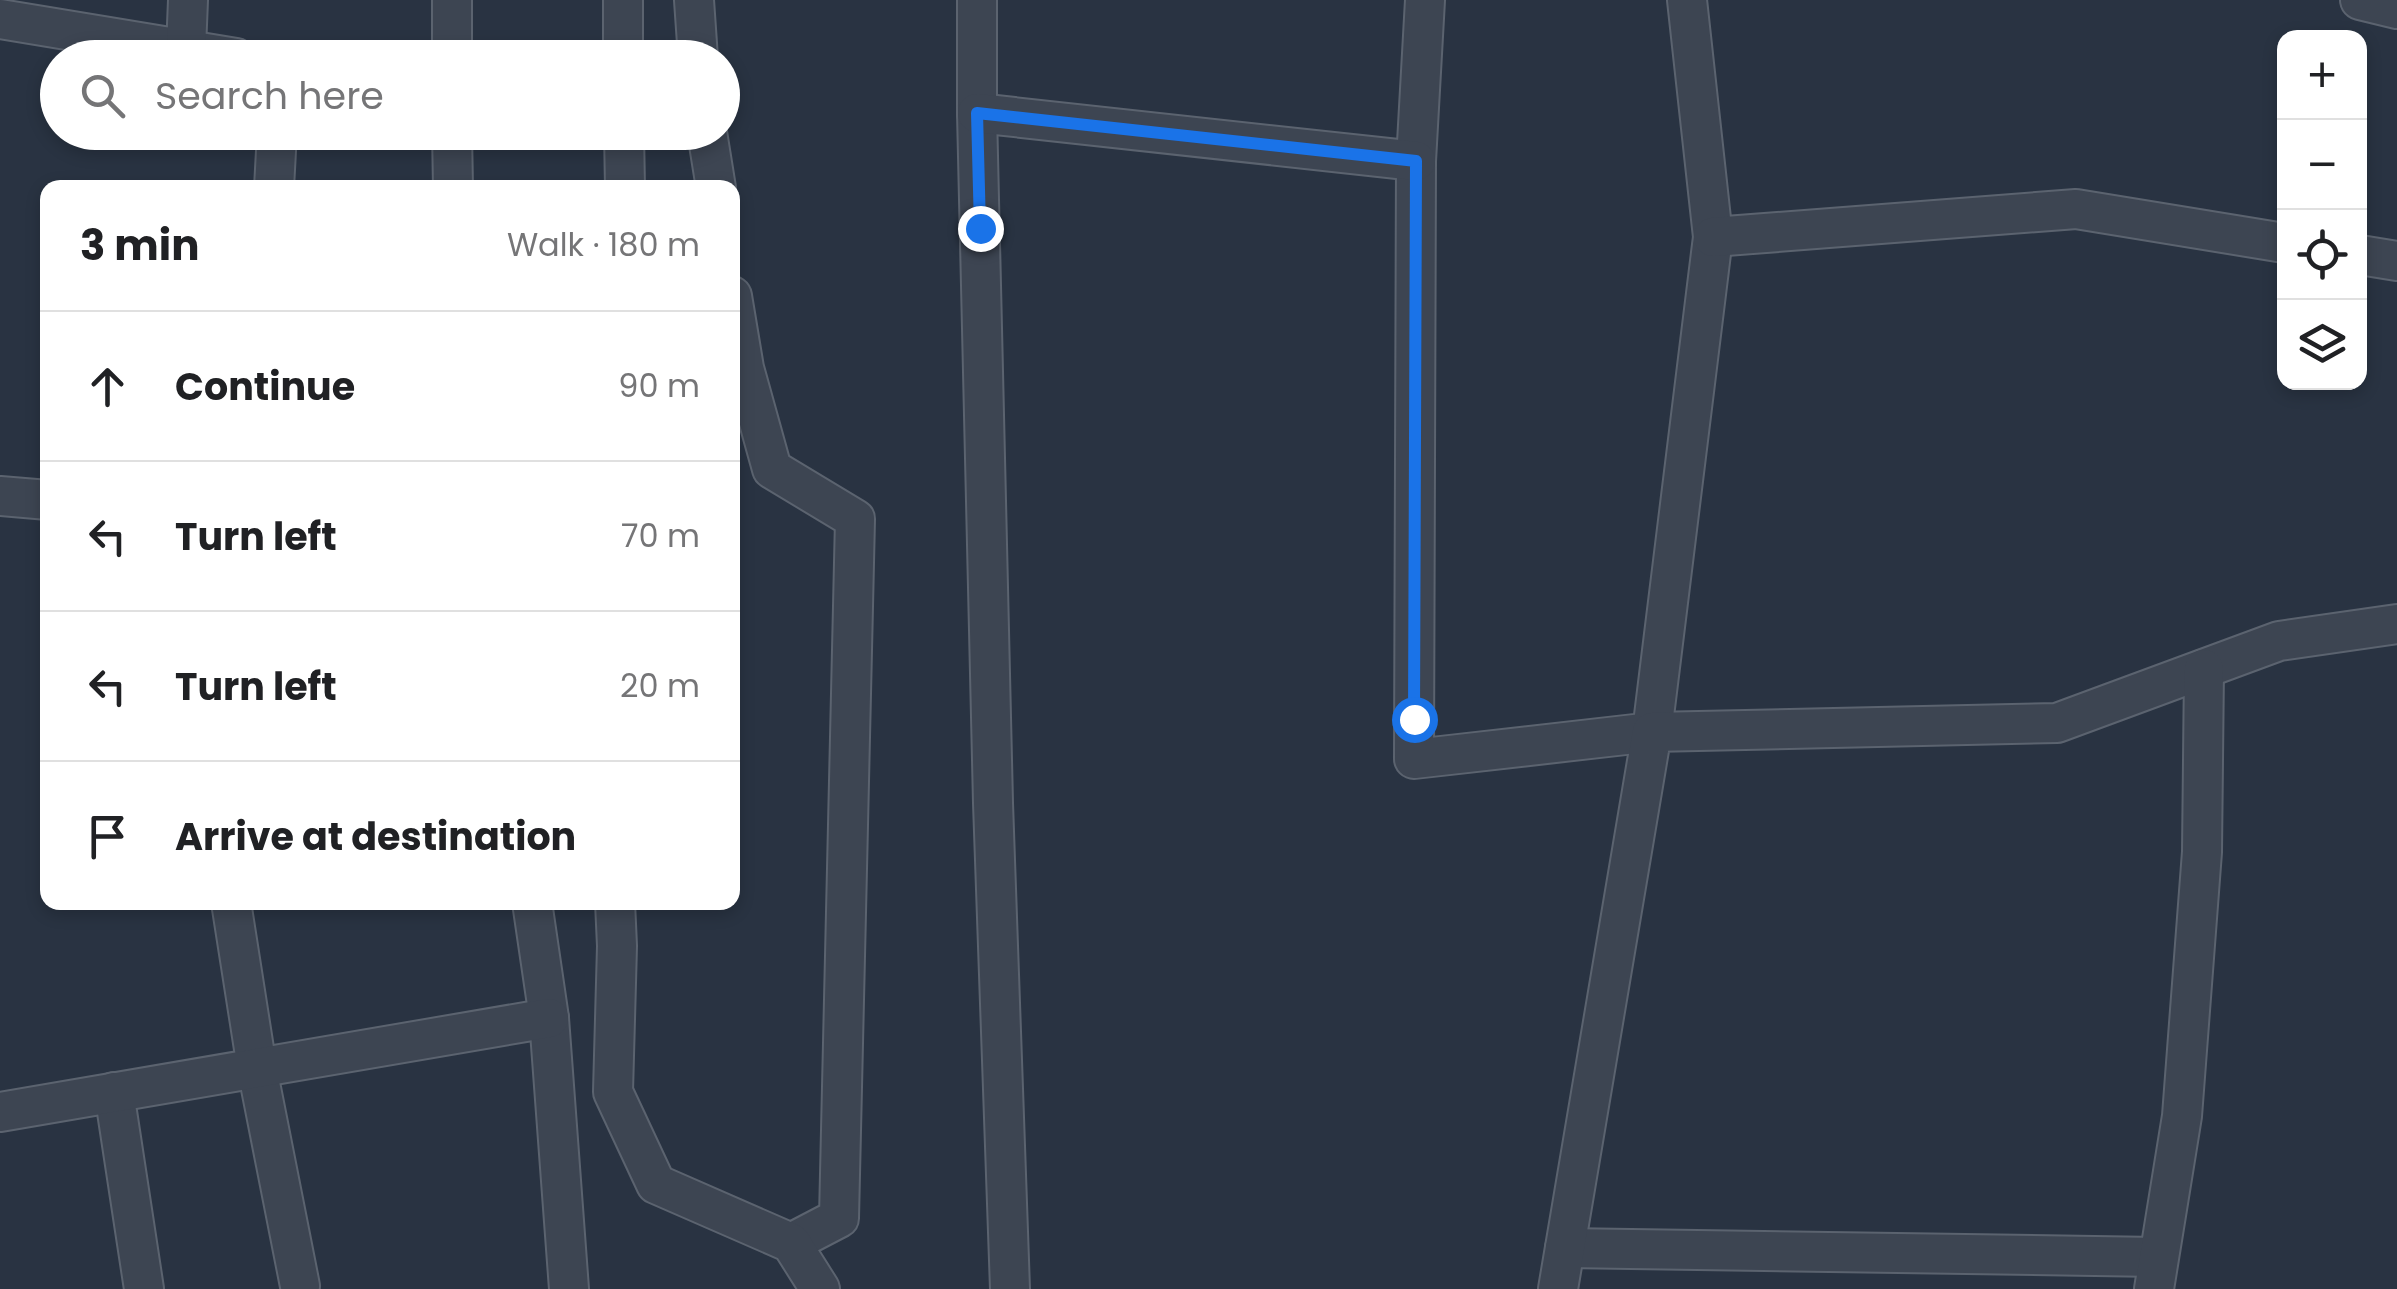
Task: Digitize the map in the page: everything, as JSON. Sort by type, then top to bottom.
[{"type":"street","points":[[186,40],[188,0]]},
{"type":"street","points":[[452,0],[452,40]]},
{"type":"street","points":[[622,0],[623,40]]},
{"type":"street","points":[[694,0],[697,40]]},
{"type":"street","points":[[976,0],[993,803],[1010,1289]]},
{"type":"street","points":[[1423,0],[1416,161],[1414,759],[1652,732],[2057,724],[2280,642],[2397,624]]},
{"type":"street","points":[[1558,1289],[1652,732],[1713,238],[1686,0]]},
{"type":"street","points":[[2360,0],[2397,9]]},
{"type":"street","points":[[0,18],[132,40]]},
{"type":"street","points":[[977,113],[1416,161]]},
{"type":"street","points":[[274,180],[276,150]]},
{"type":"street","points":[[452,150],[453,180]]},
{"type":"street","points":[[624,150],[625,180]]},
{"type":"street","points":[[710,150],[715,180]]},
{"type":"street","points":[[1713,238],[2076,209],[2277,242]]},
{"type":"street","points":[[2367,256],[2397,262]]},
{"type":"street","points":[[740,344],[772,469],[855,520],[840,1218],[791,1244]]},
{"type":"street","points":[[0,496],[40,499]]},
{"type":"street","points":[[1565,1248],[2156,1273],[2182,1116],[2202,852],[2204,669]]},
{"type":"street","points":[[232,910],[256,1068],[300,1286]]},
{"type":"street","points":[[533,910],[549,1018],[569,1289]]},
{"type":"street","points":[[615,910],[612,1092],[656,1184],[791,1244],[820,1289]]},
{"type":"street","points":[[0,1112],[549,1018]]},
{"type":"street","points":[[114,1092],[144,1289]]},
{"type":"route","points":[[980,228],[977,113],[1416,161],[1414,719]]}]
